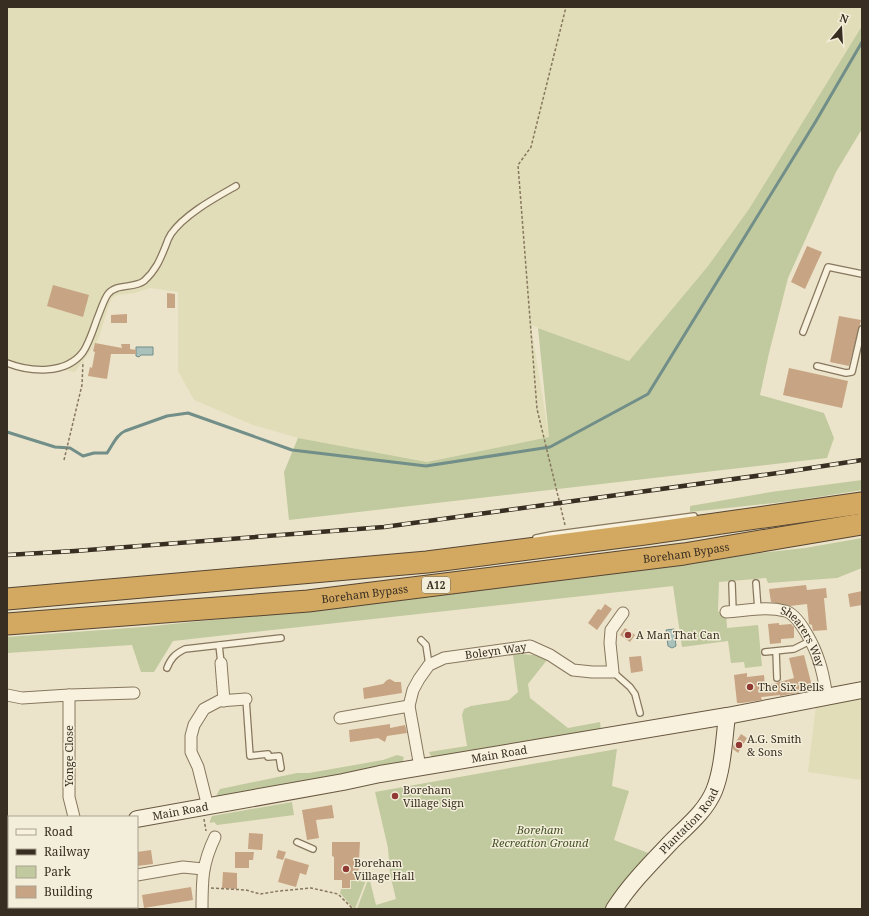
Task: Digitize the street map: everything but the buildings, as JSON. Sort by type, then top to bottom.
[{"type":"highway","name":"A12","points":[[7,599],[427,562],[652,533],[862,503]]},
{"type":"highway","name":"Boreham Bypass","points":[[7,624],[315,600],[684,554],[862,524]]},
{"type":"main road","name":"Main Road","points":[[138,819],[420,767],[727,716],[862,690]]},
{"type":"main road","name":"Plantation Road","points":[[614,909],[640,875],[697,817],[710,798],[718,779],[727,716]]},
{"type":"street","name":"Shearers Way","points":[[730,612],[773,609],[787,611],[796,620],[810,641],[820,662],[827,697]]},
{"type":"street","points":[[613,672],[610,644],[611,630],[623,613]]},
{"type":"street","name":"Boleyn Way","points":[[429,665],[444,658],[530,646],[550,655],[573,670],[613,672]]},
{"type":"street","points":[[221,663],[224,701]]},
{"type":"street","points":[[420,767],[410,706],[413,690],[419,678],[429,665]]},
{"type":"street","points":[[7,695],[22,698],[134,693]]},
{"type":"street","name":"Yonge Close","points":[[69,695],[69,797],[74,816]]},
{"type":"street","points":[[204,807],[198,767],[191,752],[191,736],[194,725],[204,709],[220,701],[246,699]]},
{"type":"street","points":[[340,718],[410,706]]},
{"type":"street","points":[[202,909],[203,869],[214,837]]},
{"type":"street","points":[[138,875],[184,867],[203,869]]},
{"type":"lane","points":[[7,363],[24,369],[40,370],[59,368],[76,360],[83,352],[108,294],[115,288],[130,286],[142,282],[154,272],[170,234],[187,218],[210,201],[236,186]]},
{"type":"lane","points":[[803,332],[828,267],[862,274]]},
{"type":"lane","points":[[817,366],[846,373],[852,372],[862,329]]},
{"type":"lane","points":[[757,512],[840,507]]},
{"type":"lane","points":[[527,540],[567,533],[697,516]]},
{"type":"lane","points":[[427,562],[496,546]]},
{"type":"lane","points":[[756,583],[758,610]]},
{"type":"lane","points":[[730,612],[732,584]]},
{"type":"lane","points":[[167,668],[175,654],[185,649],[281,638]]},
{"type":"lane","points":[[421,640],[426,645],[429,665]]},
{"type":"lane","points":[[765,652],[794,649],[810,641]]},
{"type":"lane","points":[[220,645],[221,663]]},
{"type":"lane","points":[[776,651],[778,678]]},
{"type":"lane","points":[[613,672],[630,687],[635,694],[640,713]]},
{"type":"lane","points":[[246,699],[250,756],[268,754],[268,756],[279,756],[280,768]]},
{"type":"lane","points":[[297,842],[313,849]]},
{"type":"path","points":[[566,7],[531,147],[518,165],[536,409],[567,533]]},
{"type":"path","points":[[64,460],[82,385],[84,366],[83,352]]},
{"type":"path","points":[[204,807],[204,820],[209,848]]},
{"type":"path","points":[[202,888],[246,890],[260,894],[279,890],[311,888],[338,894],[353,909]]},
{"type":"shaded area","points":[[7,7],[862,7],[862,26],[749,209],[708,266],[629,361],[531,325],[549,437],[427,462],[298,438],[253,425],[194,400],[178,371],[178,292],[150,288],[135,293],[118,295],[112,298],[98,340],[75,372],[65,370],[36,372],[23,371],[7,366]]},
{"type":"shaded area","points":[[862,697],[862,780],[808,772],[816,705]]},
{"type":"green space","points":[[862,26],[862,129],[836,172],[788,278],[760,395],[824,413],[834,438],[827,458],[289,520],[284,472],[298,438],[427,462],[549,437],[538,328],[629,361],[708,266],[749,209]]},
{"type":"green space","points":[[862,480],[862,490],[793,501],[690,512],[690,506],[771,492]]},
{"type":"green space","points":[[862,538],[862,568],[837,578],[768,583],[766,578],[719,582],[718,612],[726,612],[727,628],[758,625],[762,666],[745,668],[744,662],[731,663],[728,641],[682,647],[673,586],[173,641],[154,672],[141,672],[132,645],[7,653],[7,637],[143,627],[289,612],[805,548]]},
{"type":"green space","points":[[513,655],[534,655],[547,660],[528,684],[530,698],[568,728],[600,722],[601,730],[533,744],[512,743],[488,749],[435,758],[431,756],[429,752],[467,746],[462,715],[464,709],[471,706],[509,700],[518,692]]},
{"type":"green space","name":"Boreham Recreation Ground","points":[[617,749],[612,786],[629,791],[614,840],[651,854],[607,909],[357,909],[369,877],[376,905],[396,899],[390,874],[388,848],[375,792]]},
{"type":"green space","points":[[397,755],[404,757],[402,763],[220,798],[216,796],[220,789],[297,773],[309,773],[383,760]]},
{"type":"green space","points":[[292,802],[294,815],[217,825],[214,822],[210,823],[212,816]]},
{"type":"green space","points":[[360,873],[368,875],[355,909],[340,893],[341,889],[351,889],[351,881],[359,881]]},
{"type":"water","points":[[136,347],[153,347],[153,355],[136,356]]},
{"type":"water","points":[[674,629],[676,646],[672,648],[668,646],[666,630]]},
{"type":"waterway","points":[[7,432],[55,447],[70,448],[83,456],[94,453],[107,453],[117,438],[125,431],[167,416],[188,413],[292,450],[426,466],[550,447],[648,394],[816,121],[862,42]]},
{"type":"railway","points":[[7,555],[384,527],[862,460]]},
{"type":"place","name":"A Man That Can","points":[[628,635]]},
{"type":"place","name":"The Six Bells","points":[[750,687]]},
{"type":"place","name":"A.G. Smith & Sons","points":[[739,745]]},
{"type":"place","name":"Boreham Village Sign","points":[[395,796]]},
{"type":"place","name":"Boreham Village Hall","points":[[346,869]]}]
